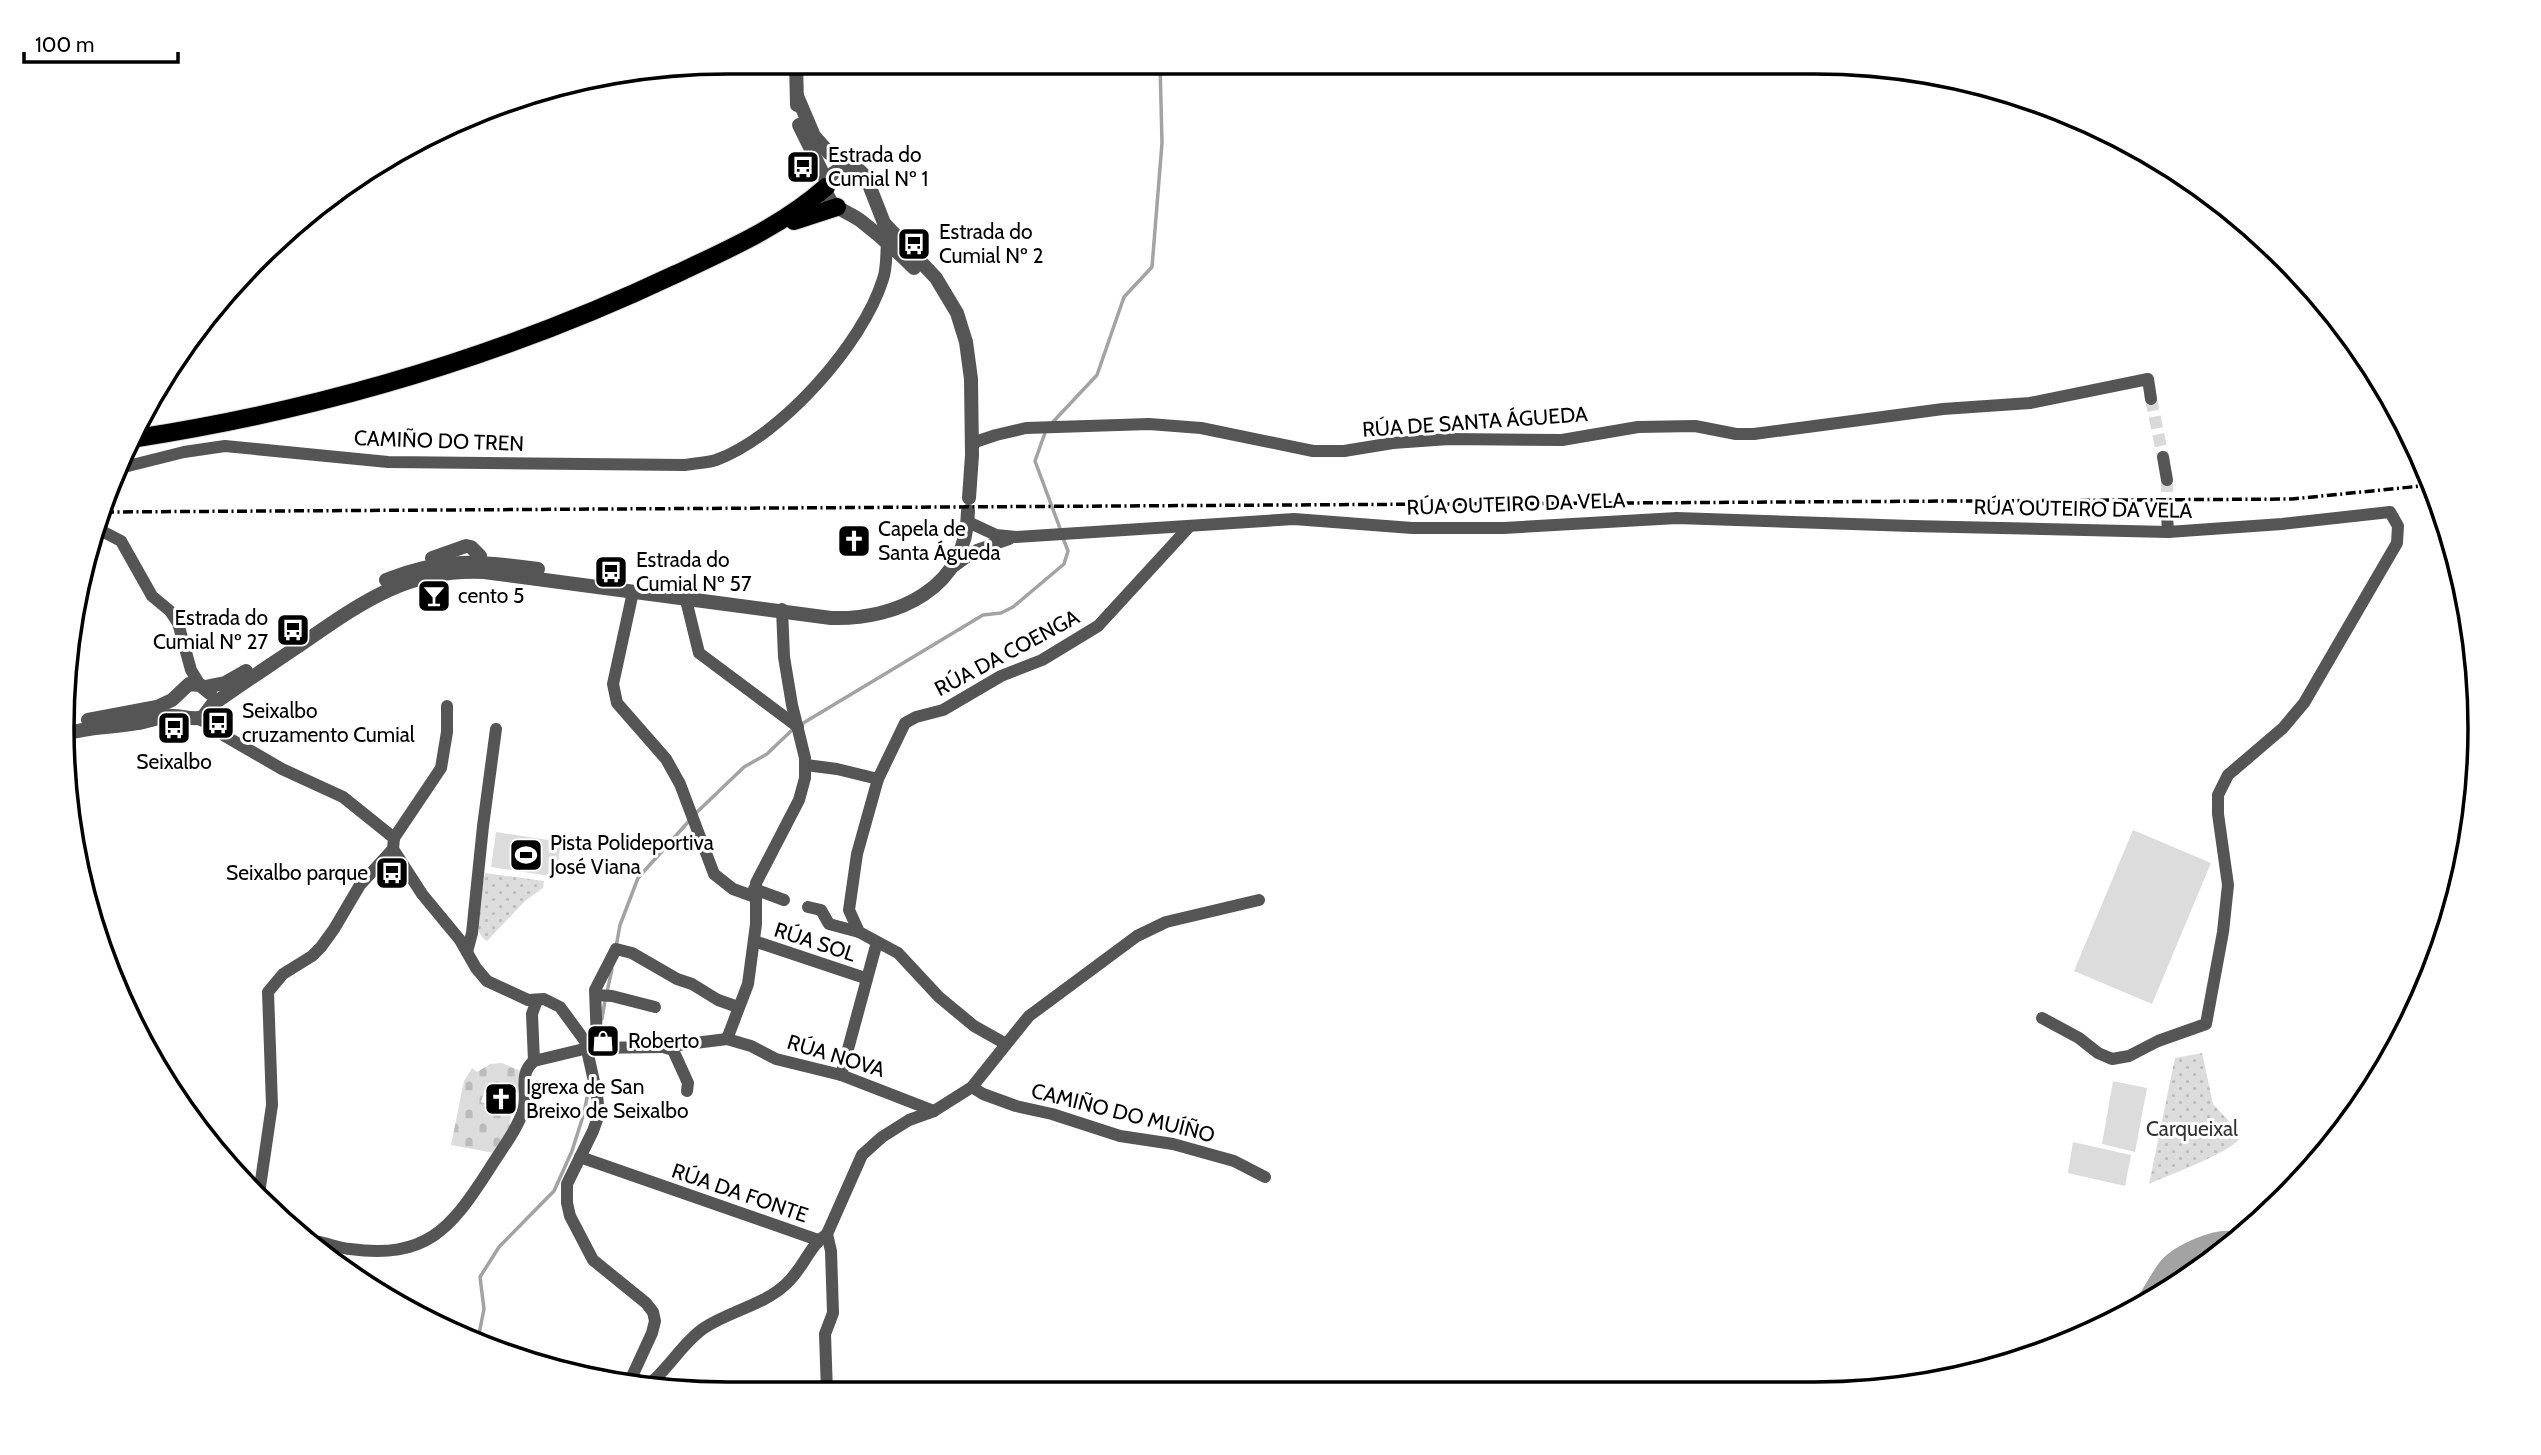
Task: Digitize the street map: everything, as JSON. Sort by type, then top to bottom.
[{"type":"main road","points":[[777,225],[827,185]]},
{"type":"main road","points":[[141,437],[302,407],[455,363],[531,337],[607,306],[777,225],[842,209]]},
{"type":"street","points":[[796,74],[800,127],[827,185],[828,197],[887,242],[929,284],[952,324],[962,367],[968,505],[996,535],[1016,537]]},
{"type":"street","points":[[797,96],[814,136],[824,149],[866,177],[875,220],[887,242]]},
{"type":"street","points":[[827,185],[834,172],[850,167]]},
{"type":"street","points":[[842,209],[860,206],[868,195]]},
{"type":"street","points":[[868,195],[887,227],[936,278],[957,313],[969,357],[972,484],[959,552],[952,568]]},
{"type":"street","name":"CAMIÑO DO TREN","points":[[128,466],[184,452],[225,446],[388,462],[685,465],[714,461],[745,446],[773,425],[798,404],[822,378],[863,320],[880,288],[887,242]]},
{"type":"street","name":"RÚA DE SANTA ÁGUEDA","points":[[972,443],[1026,428],[1149,424],[1201,428],[1313,451],[1352,450],[1393,443],[1449,439],[1562,440],[1638,427],[1695,426],[1736,434],[1754,434],[1943,409],[2030,403],[2148,379],[2151,399]]},
{"type":"street","points":[[2163,457],[2167,480]]},
{"type":"street","name":"RÚA OUTEIRO DA VELA","points":[[1016,537],[1294,519],[1412,528],[1504,528],[1677,518],[2168,531],[2283,524],[2390,512],[2398,526],[2397,542],[2304,703],[2283,728],[2228,775],[2218,796],[2228,885],[2223,932],[2206,1024],[2158,1041],[2129,1056],[2112,1059],[2042,1018]]},
{"type":"street","points":[[2167,515],[2168,531]]},
{"type":"street","name":"RÚA DA COENGA","points":[[859,932],[849,909],[857,854],[878,779],[905,723],[916,717],[943,710],[1001,676],[1042,660],[1098,626],[1189,527]]},
{"type":"street","points":[[104,532],[121,541],[152,596],[170,611],[178,623],[191,670],[211,695],[203,716]]},
{"type":"street","points":[[382,592],[437,574],[463,571],[686,600],[849,618],[869,617],[891,612],[927,592],[952,568],[987,545],[1016,537]]},
{"type":"street","points":[[480,564],[830,608],[868,608],[894,602],[935,578],[959,552]]},
{"type":"street","points":[[74,732],[157,718],[203,716],[404,578],[458,559]]},
{"type":"street","points":[[74,724],[157,707],[194,684],[218,685],[241,675],[359,594],[417,568],[458,559],[508,569],[524,577]]},
{"type":"street","points":[[633,592],[613,684],[617,703],[666,759],[680,785],[715,874],[733,890],[784,901]]},
{"type":"street","points":[[701,592],[720,599],[782,610],[810,612],[830,608]]},
{"type":"street","points":[[686,600],[699,653],[798,727]]},
{"type":"street","points":[[326,1244],[379,1251],[408,1247],[439,1233],[462,1210],[518,1123],[526,1102],[524,1074],[534,1061],[588,1048],[663,1047],[727,1039],[746,991],[756,924],[754,893],[772,849],[799,800],[805,778],[806,765],[784,657],[782,610]]},
{"type":"street","points":[[191,670],[177,705],[203,716],[225,736],[282,769],[344,797],[394,843],[422,894],[460,940],[487,981],[528,1000],[544,999],[559,1007],[585,1041],[598,1114],[567,1184],[567,1203],[570,1216],[593,1260],[646,1303],[653,1312],[655,1321],[633,1374]]},
{"type":"street","points":[[261,1186],[272,1105],[268,992],[283,974],[312,956],[321,947],[360,885],[394,843],[441,768],[447,732],[447,706]]},
{"type":"street","points":[[467,952],[472,933],[496,729]]},
{"type":"street","points":[[806,765],[878,779]]},
{"type":"street","name":"RÚA DA FONTE","points":[[580,1157],[822,1237],[862,1155],[909,1120],[934,1111],[972,1087],[1029,1016],[1137,936],[1166,922],[1259,900]]},
{"type":"street","points":[[808,907],[821,910],[828,924],[859,932],[898,953],[939,997],[974,1026],[1006,1044]]},
{"type":"street","name":"RÚA SOL","points":[[754,942],[866,978]]},
{"type":"street","points":[[841,1075],[877,942]]},
{"type":"street","points":[[588,1048],[597,1041],[595,990],[616,949],[632,953],[718,1000],[738,1007]]},
{"type":"street","points":[[596,995],[602,994],[655,1007]]},
{"type":"street","points":[[534,1061],[532,1014],[537,1000]]},
{"type":"street","name":"RÚA NOVA","points":[[727,1039],[751,1046],[776,1059],[841,1075],[934,1111]]},
{"type":"street","points":[[663,1047],[673,1050],[688,1083],[687,1091]]},
{"type":"street","name":"CAMIÑO DO MUÍÑO","points":[[972,1087],[1016,1106],[1052,1114],[1120,1136],[1173,1144],[1222,1158],[1265,1177]]},
{"type":"street","points":[[658,1377],[701,1330],[726,1314],[761,1300],[785,1286],[803,1266],[822,1237],[831,1251],[833,1313],[825,1334],[827,1382]]},
{"type":"green space","points":[[2133,830],[2211,863],[2152,1004],[2074,971]]},
{"type":"green space","name":"Pista Polideportiva José Viana","points":[[496,832],[561,842],[556,877],[491,867]]},
{"type":"green space","points":[[485,873],[544,881],[543,888],[525,901],[487,941],[481,936],[477,920]]},
{"type":"green space","name":"Carqueixal","points":[[2202,1053],[2213,1104],[2228,1120],[2239,1139],[2212,1157],[2149,1184],[2175,1058]]},
{"type":"green space","points":[[502,1063],[523,1072],[517,1094],[486,1086],[481,1102],[491,1106],[490,1112],[511,1115],[509,1126],[494,1153],[451,1145],[464,1081],[472,1068],[477,1072],[490,1064]]},
{"type":"green space","points":[[2113,1081],[2147,1088],[2135,1152],[2102,1144]]},
{"type":"green space","points":[[2073,1142],[2131,1155],[2125,1186],[2068,1173]]},
{"type":"waterway","points":[[1051,424],[1097,375],[1124,297],[1152,267],[1162,143],[1160,74]]},
{"type":"waterway","points":[[1046,430],[1035,461],[1061,531]]},
{"type":"waterway","points":[[800,725],[983,615],[1001,613],[1013,607],[1064,564],[1068,551],[1063,538]]},
{"type":"waterway","points":[[694,815],[744,767],[767,754],[793,729]]},
{"type":"waterway","points":[[616,947],[620,925],[638,878],[689,821]]},
{"type":"waterway","points":[[607,992],[612,969]]},
{"type":"waterway","points":[[602,1019],[605,1000]]},
{"type":"waterway","points":[[479,1333],[484,1309],[480,1277],[499,1247],[554,1191],[572,1151],[590,1082]]},
{"type":"waterway","points":[[2157,1283],[2168,1267],[2180,1257],[2217,1242]]},
{"type":"tunnel","points":[[2151,399],[2163,457]]},
{"type":"tunnel","points":[[2167,480],[2167,515]]},
{"type":"railway","points":[[110,512],[2292,499],[2421,486]]},
{"type":"place","name":"Estrada do Cumial Nº 1","points":[[803,167]]},
{"type":"place","name":"Estrada do Cumial Nº 2","points":[[914,244]]},
{"type":"place","name":"Capela de Santa Águeda","points":[[854,541]]},
{"type":"place","name":"Estrada do Cumial Nº 57","points":[[611,572]]},
{"type":"place","name":"cento 5","points":[[434,596]]},
{"type":"place","name":"Estrada do Cumial Nº 27","points":[[293,630]]},
{"type":"place","name":"Seixalbo cruzamento Cumial","points":[[218,723]]},
{"type":"place","name":"Seixalbo","points":[[174,728]]},
{"type":"place","name":"Pista Polideportiva José Viana","points":[[526,855]]},
{"type":"place","name":"Seixalbo parque","points":[[392,873]]},
{"type":"place","name":"Roberto","points":[[603,1041]]},
{"type":"place","name":"Igrexa de San Breixo de Seixalbo","points":[[501,1099]]}]
